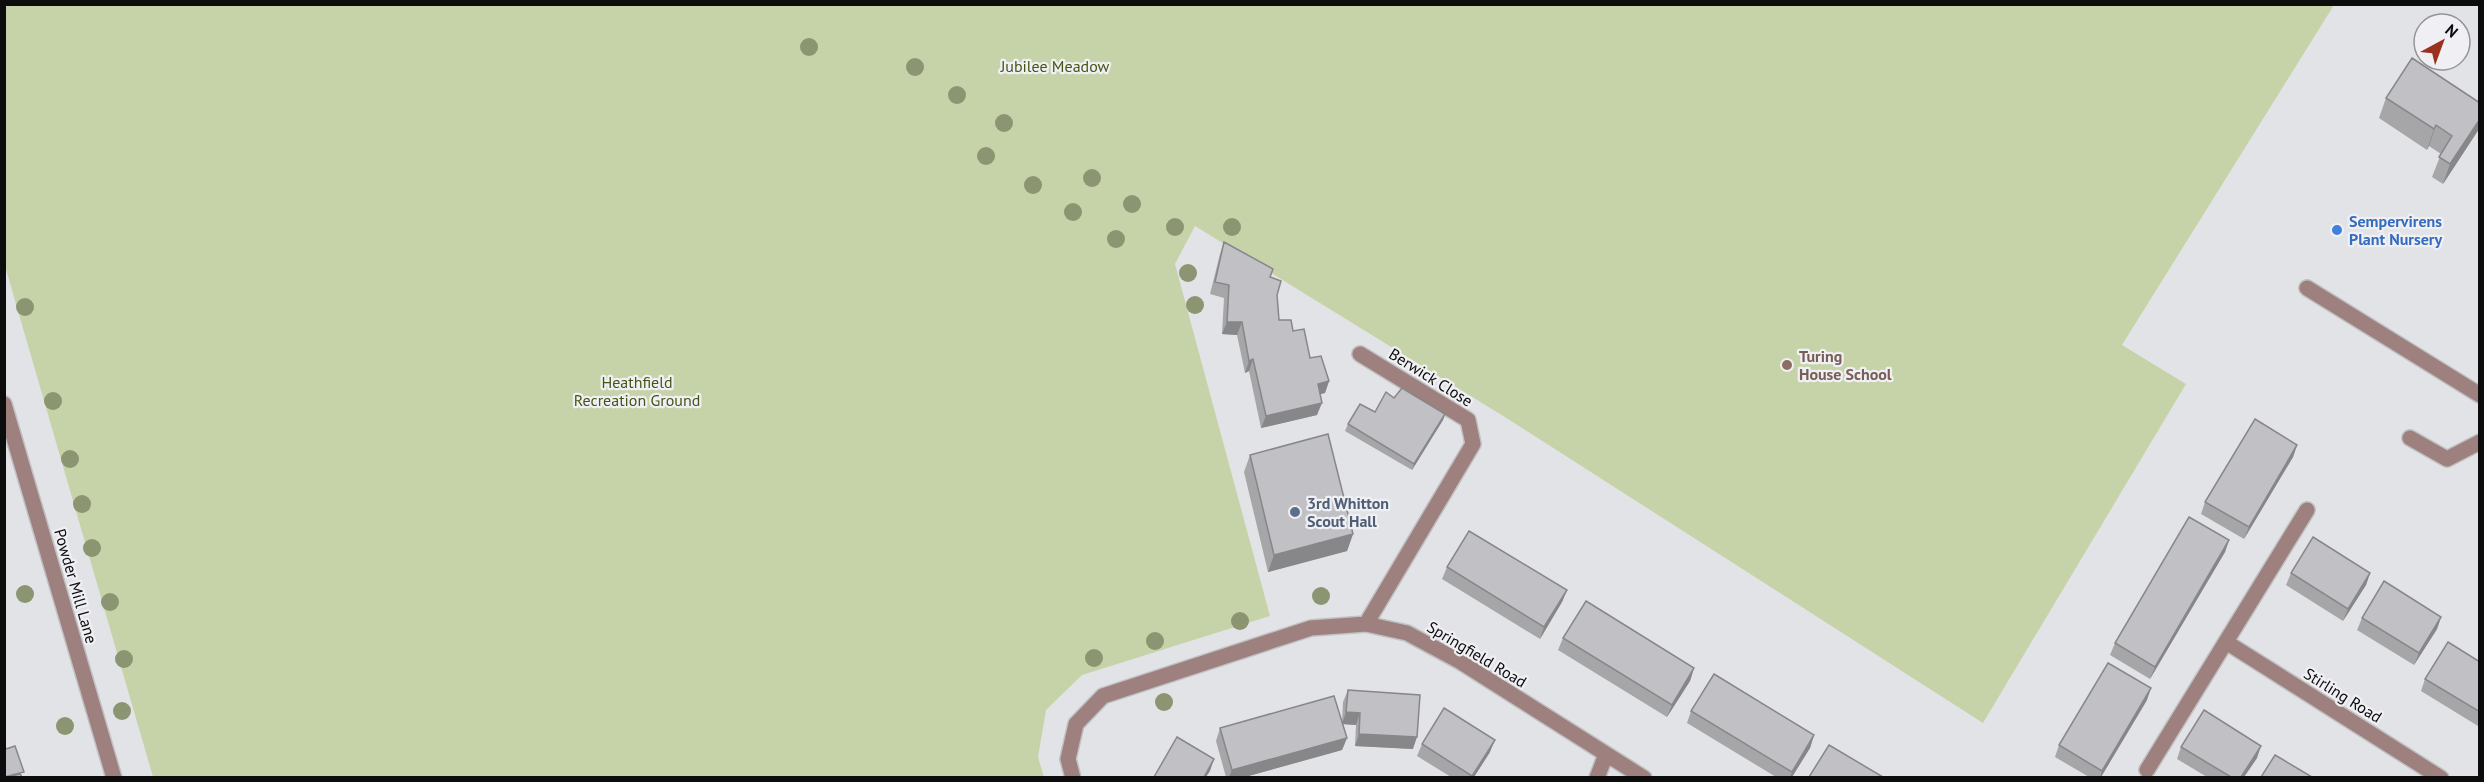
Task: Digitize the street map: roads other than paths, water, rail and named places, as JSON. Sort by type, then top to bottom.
[{"type":"street","points":[[2307,288],[2480,395]]},
{"type":"street","name":"Berwick Close","points":[[1360,354],[1468,420],[1473,444],[1366,624]]},
{"type":"street","name":"Powder Mill Lane","points":[[4,404],[114,777]]},
{"type":"street","points":[[2410,438],[2447,459],[2480,442]]},
{"type":"street","points":[[2148,770],[2307,510]]},
{"type":"street","name":"Springfield Road","points":[[1073,777],[1068,759],[1076,724],[1103,696],[1311,628],[1366,624],[1407,633],[1459,661],[1644,777]]},
{"type":"street","name":"Stirling Road","points":[[2226,642],[2441,777]]},
{"type":"street","points":[[1597,777],[1606,754]]},
{"type":"place","name":"Sempervirens Plant Nursery","points":[[2337,230]]},
{"type":"place","name":"Turing House School","points":[[1787,365]]},
{"type":"place","name":"3rd Whitton Scout Hall","points":[[1295,512]]},
{"type":"park label","name":"Jubilee Meadow","points":[[1055,66]]},
{"type":"park label","name":"Heathfield Recreation Ground","points":[[637,391]]}]
